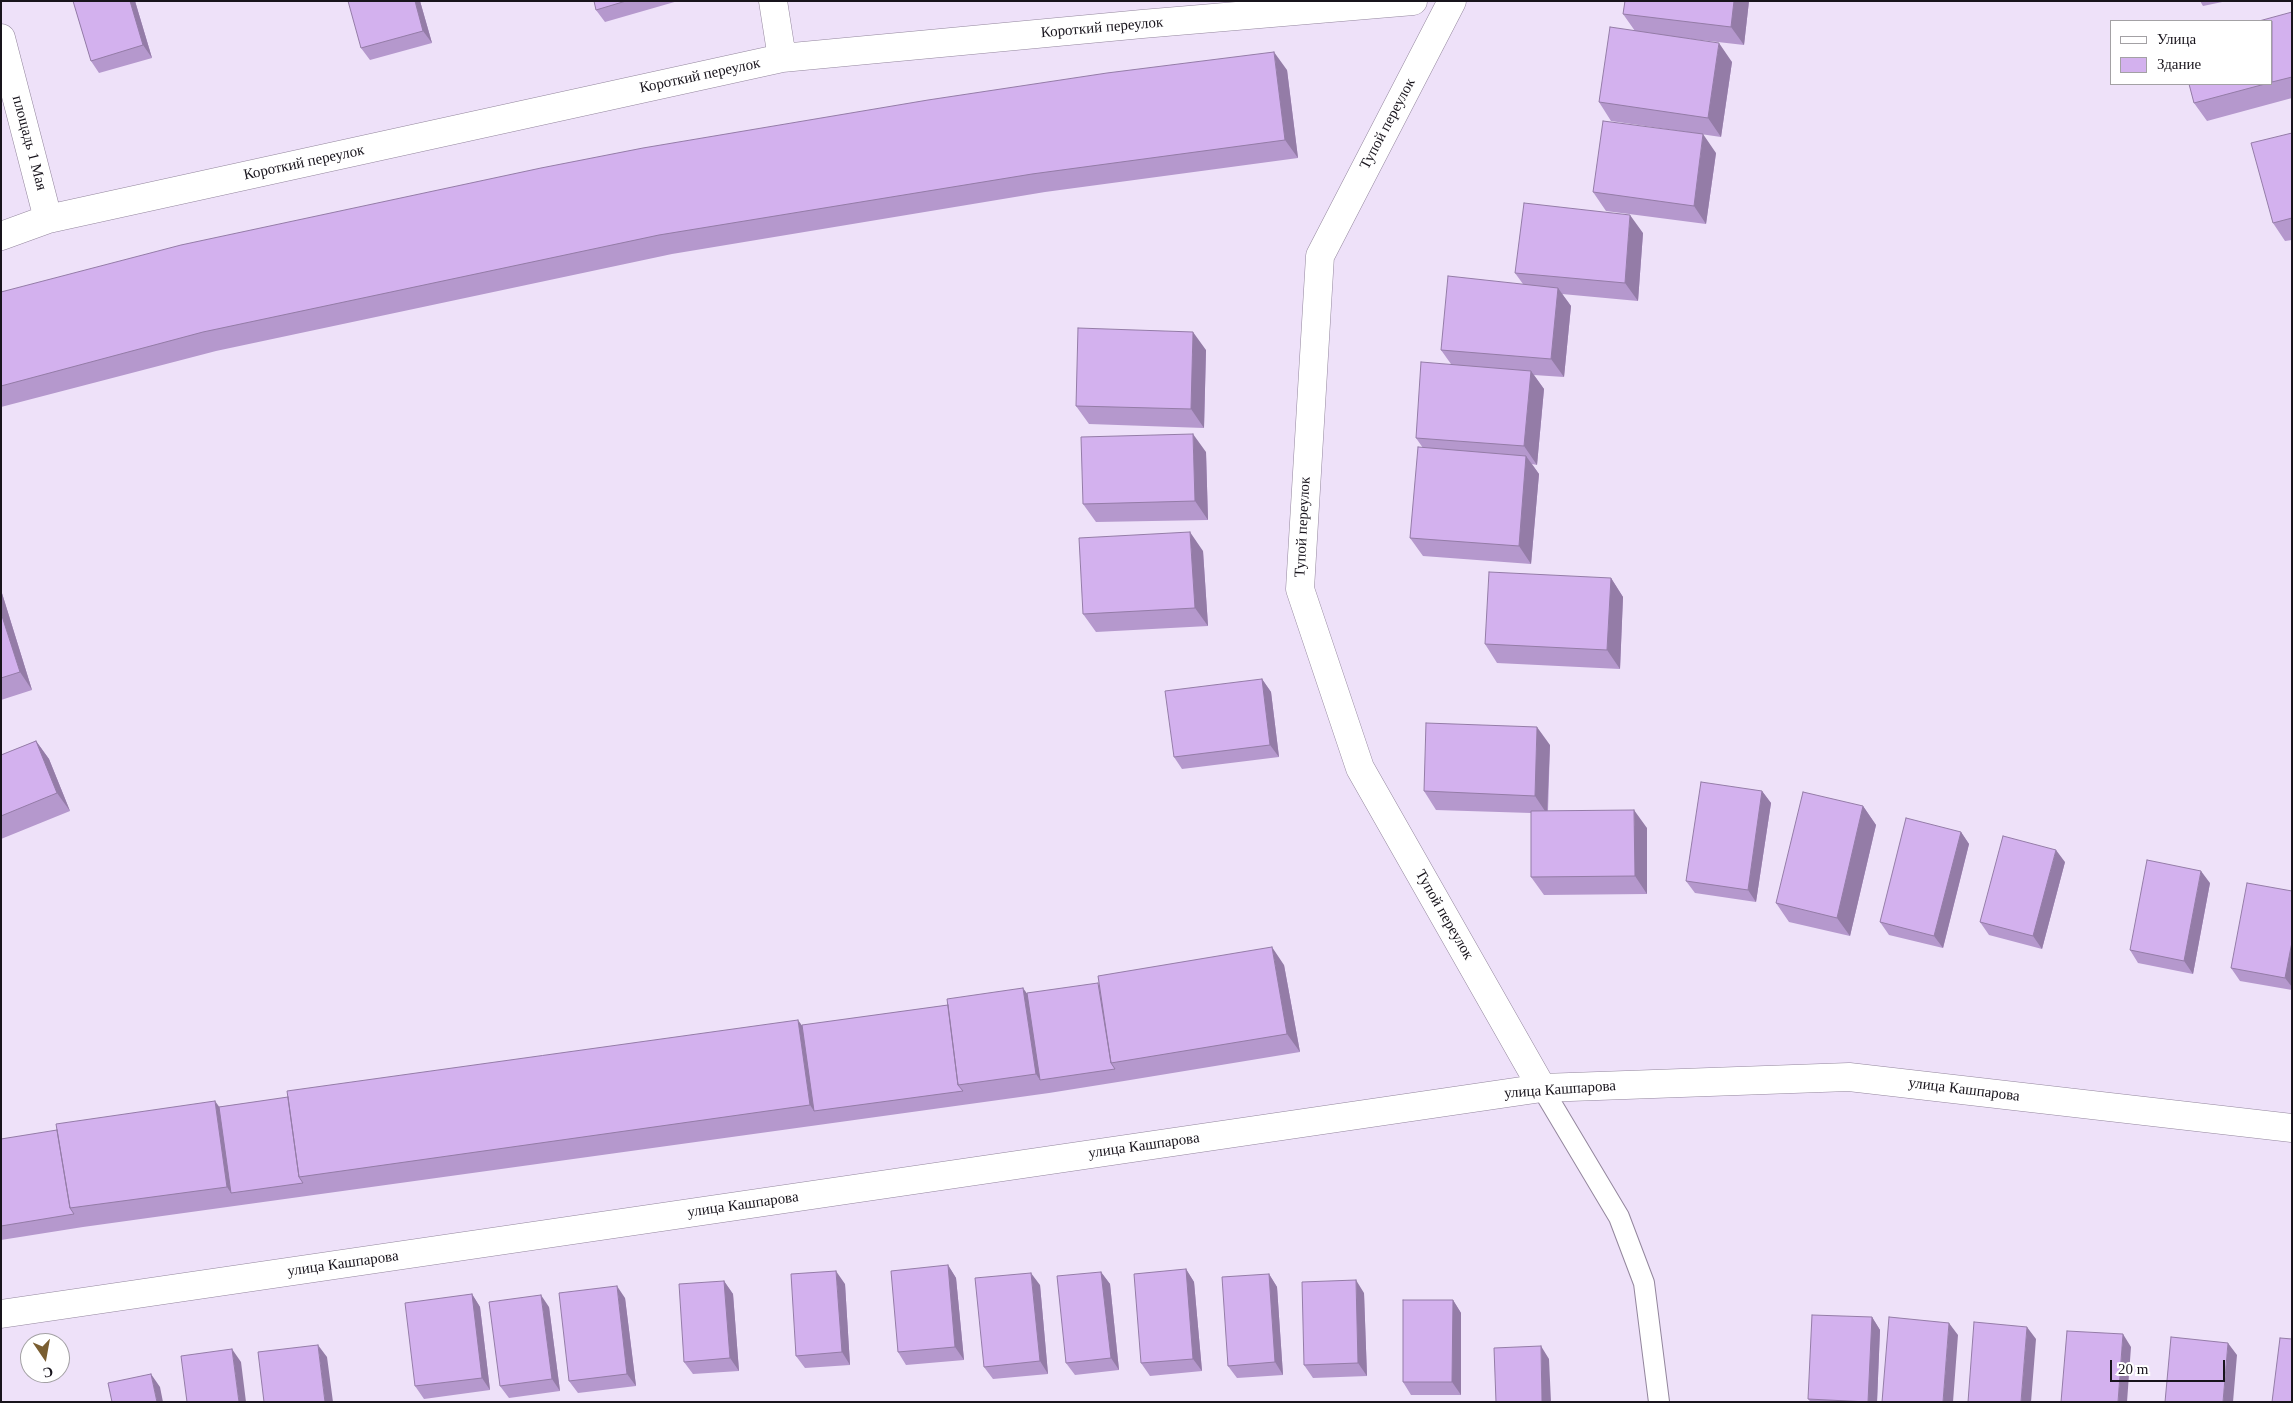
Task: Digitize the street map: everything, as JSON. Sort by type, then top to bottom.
[{"type":"street","points":[[773,1],[782,58]]},
{"type":"street","name":"Короткий переулок","points":[[1,236],[48,219],[782,58],[1133,24],[1413,1]]},
{"type":"street","name":"Тупой переулок","points":[[1452,1],[1320,256],[1300,589],[1360,768],[1542,1088]]},
{"type":"street","name":"площадь 1 Мая","points":[[1,38],[48,219]]},
{"type":"street","name":"улица Кашпарова","points":[[1,1314],[1542,1088],[1849,1077],[2292,1128]]},
{"type":"lane","points":[[1542,1088],[1620,1217],[1644,1283],[1659,1402]]},
{"type":"building","points":[[73,1],[130,1],[143,45],[91,61]]},
{"type":"building","points":[[348,1],[415,1],[423,31],[361,48]]},
{"type":"building","points":[[594,1],[626,1],[596,10]]},
{"type":"building","points":[[1625,1],[1734,1],[1731,27],[1623,14]]},
{"type":"building","points":[[2292,12],[2292,77],[2273,82],[2273,20],[2263,20]]},
{"type":"building","points":[[1610,27],[1719,43],[1708,118],[1599,102]]},
{"type":"building","points":[[1274,52],[1285,140],[1032,174],[659,235],[203,332],[1,386],[1,292],[181,245],[643,148],[928,100],[1107,73]]},
{"type":"building","points":[[2189,85],[2261,85],[2194,103]]},
{"type":"building","points":[[1603,121],[1703,134],[1694,206],[1593,192]]},
{"type":"building","points":[[2292,133],[2292,218],[2273,223],[2251,143]]},
{"type":"building","points":[[1524,203],[1630,215],[1625,283],[1515,273]]},
{"type":"building","points":[[1448,276],[1558,288],[1551,359],[1441,350]]},
{"type":"building","points":[[1078,328],[1193,332],[1191,409],[1076,406]]},
{"type":"building","points":[[1421,362],[1531,371],[1524,446],[1416,438]]},
{"type":"building","points":[[1193,434],[1195,501],[1083,504],[1081,437]]},
{"type":"building","points":[[1418,447],[1526,456],[1519,546],[1410,538]]},
{"type":"building","points":[[1190,532],[1195,608],[1083,614],[1079,538]]},
{"type":"building","points":[[1489,572],[1611,578],[1607,650],[1485,644]]},
{"type":"building","points":[[1,613],[20,672],[1,678]]},
{"type":"building","points":[[1262,679],[1270,745],[1174,757],[1165,691]]},
{"type":"building","points":[[1426,723],[1537,727],[1535,796],[1424,791]]},
{"type":"building","points":[[36,741],[57,793],[1,816],[1,755]]},
{"type":"building","points":[[1701,782],[1762,791],[1748,890],[1686,881]]},
{"type":"building","points":[[1803,792],[1863,806],[1837,918],[1776,903]]},
{"type":"building","points":[[1634,810],[1635,876],[1531,877],[1531,811]]},
{"type":"building","points":[[1906,818],[1961,832],[1934,936],[1880,922]]},
{"type":"building","points":[[2003,836],[2056,850],[2033,936],[1980,922]]},
{"type":"building","points":[[2147,860],[2201,871],[2184,961],[2130,950]]},
{"type":"building","points":[[2247,883],[2292,891],[2292,942],[2285,978],[2231,968]]},
{"type":"building","points":[[1272,947],[1287,1034],[1111,1063],[1098,976]]},
{"type":"building","points":[[1098,983],[1111,1063],[1115,1069],[1040,1080],[1027,993]]},
{"type":"building","points":[[1023,988],[1036,1074],[958,1085],[947,999]]},
{"type":"building","points":[[948,1005],[958,1085],[963,1091],[814,1111],[802,1025]]},
{"type":"building","points":[[798,1020],[810,1105],[299,1177],[287,1091]]},
{"type":"building","points":[[288,1097],[299,1177],[303,1183],[231,1193],[219,1107]]},
{"type":"building","points":[[215,1101],[227,1187],[70,1208],[56,1124]]},
{"type":"building","points":[[57,1130],[70,1208],[74,1214],[1,1226],[1,1139]]},
{"type":"building","points":[[948,1265],[955,1347],[898,1352],[891,1271]]},
{"type":"building","points":[[1186,1269],[1193,1359],[1141,1363],[1134,1274]]},
{"type":"building","points":[[836,1271],[842,1352],[796,1356],[791,1274]]},
{"type":"building","points":[[1101,1272],[1111,1358],[1066,1363],[1057,1276]]},
{"type":"building","points":[[1031,1273],[1040,1361],[984,1367],[975,1278]]},
{"type":"building","points":[[1269,1274],[1275,1362],[1228,1366],[1222,1277]]},
{"type":"building","points":[[1356,1280],[1358,1363],[1304,1365],[1302,1282]]},
{"type":"building","points":[[724,1281],[730,1358],[684,1362],[679,1284]]},
{"type":"building","points":[[617,1286],[627,1374],[569,1381],[559,1293]]},
{"type":"building","points":[[472,1294],[482,1378],[415,1386],[405,1303]]},
{"type":"building","points":[[541,1295],[552,1379],[500,1386],[489,1302]]},
{"type":"building","points":[[1403,1300],[1453,1300],[1452,1382],[1403,1382]]},
{"type":"building","points":[[1812,1315],[1872,1317],[1868,1402],[1808,1399]]},
{"type":"building","points":[[1889,1317],[1949,1323],[1943,1402],[1882,1402]]},
{"type":"building","points":[[1974,1322],[2027,1327],[2021,1402],[1968,1402]]},
{"type":"building","points":[[2067,1331],[2123,1334],[2118,1402],[2061,1402]]},
{"type":"building","points":[[2171,1337],[2228,1343],[2223,1402],[2165,1402]]},
{"type":"building","points":[[2280,1338],[2292,1339],[2292,1402],[2272,1402]]},
{"type":"building","points":[[318,1345],[325,1402],[264,1402],[258,1352]]},
{"type":"building","points":[[1541,1346],[1542,1402],[1496,1402],[1494,1348]]},
{"type":"building","points":[[232,1349],[239,1402],[187,1402],[181,1356]]},
{"type":"building","points":[[151,1374],[157,1402],[112,1402],[108,1383]]}]
